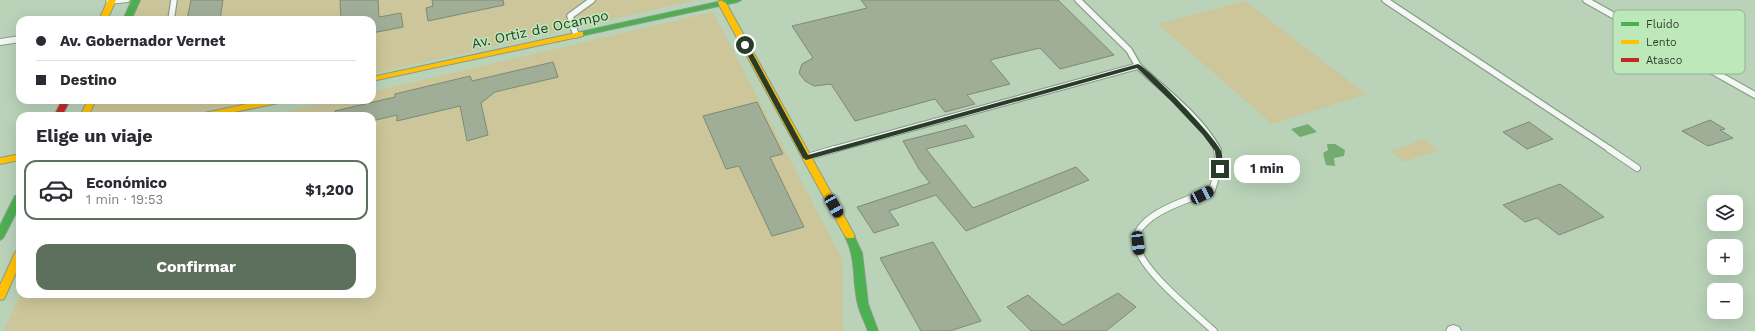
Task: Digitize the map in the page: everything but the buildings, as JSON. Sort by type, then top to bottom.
[{"type":"street","points":[[105,16],[112,1],[125,0]]},
{"type":"street","points":[[129,16],[136,0]]},
{"type":"street","name":"Av. Ortiz de Ocampo","points":[[376,79],[737,0]]},
{"type":"street","points":[[722,3],[806,158],[855,244],[861,276],[863,304],[873,331]]},
{"type":"street","points":[[0,42],[16,40]]},
{"type":"street","points":[[222,112],[260,104]]},
{"type":"street","points":[[0,161],[16,158]]},
{"type":"street","points":[[0,236],[16,204]]},
{"type":"street","points":[[0,296],[16,262]]},
{"type":"lane","points":[[172,16],[174,0]]},
{"type":"lane","points":[[576,35],[570,16],[592,0]]},
{"type":"lane","points":[[1078,0],[1129,50],[1138,66],[1175,100],[1206,134],[1218,150],[1220,169],[1212,190],[1163,210],[1142,224],[1136,234],[1139,252],[1152,270],[1214,331]]},
{"type":"lane","points":[[1385,0],[1636,168]]},
{"type":"lane","points":[[1586,0],[1613,15]]},
{"type":"lane","points":[[806,158],[1138,66]]},
{"type":"lane","points":[[1718,74],[1755,95]]},
{"type":"shaded area","points":[[140,0],[697,0],[376,73],[376,16],[133,16]]},
{"type":"shaded area","points":[[1245,1],[1366,94],[1272,124],[1158,24]]},
{"type":"shaded area","points":[[713,12],[842,259],[843,331],[4,331],[18,298],[376,298],[376,112],[285,112],[320,104],[376,104],[376,91]]},
{"type":"shaded area","points":[[94,104],[238,104],[203,112],[91,112]]},
{"type":"shaded area","points":[[1308,124],[1317,132],[1300,137],[1291,129]]},
{"type":"shaded area","points":[[1424,139],[1438,150],[1404,162],[1391,151]]},
{"type":"shaded area","points":[[1327,144],[1335,144],[1345,150],[1344,156],[1334,158],[1335,166],[1326,165],[1323,153],[1328,150]]},
{"type":"traffic: fast","points":[[129,16],[136,0]]},
{"type":"traffic: fast","points":[[580,34],[737,0]]},
{"type":"traffic: fast","points":[[0,236],[16,204]]},
{"type":"traffic: fast","points":[[850,236],[859,261],[863,304],[873,331]]},
{"type":"traffic: slow","points":[[105,16],[112,0]]},
{"type":"traffic: slow","points":[[722,3],[850,236]]},
{"type":"traffic: slow","points":[[376,78],[580,34]]},
{"type":"traffic: slow","points":[[86,112],[90,104]]},
{"type":"traffic: slow","points":[[222,112],[260,104]]},
{"type":"traffic: slow","points":[[0,161],[16,158]]},
{"type":"traffic: slow","points":[[0,296],[16,262]]},
{"type":"traffic: jam","points":[[60,112],[64,104]]},
{"type":"route","points":[[745,45],[806,158],[1138,66],[1175,100],[1206,134],[1218,150],[1220,169]]}]
